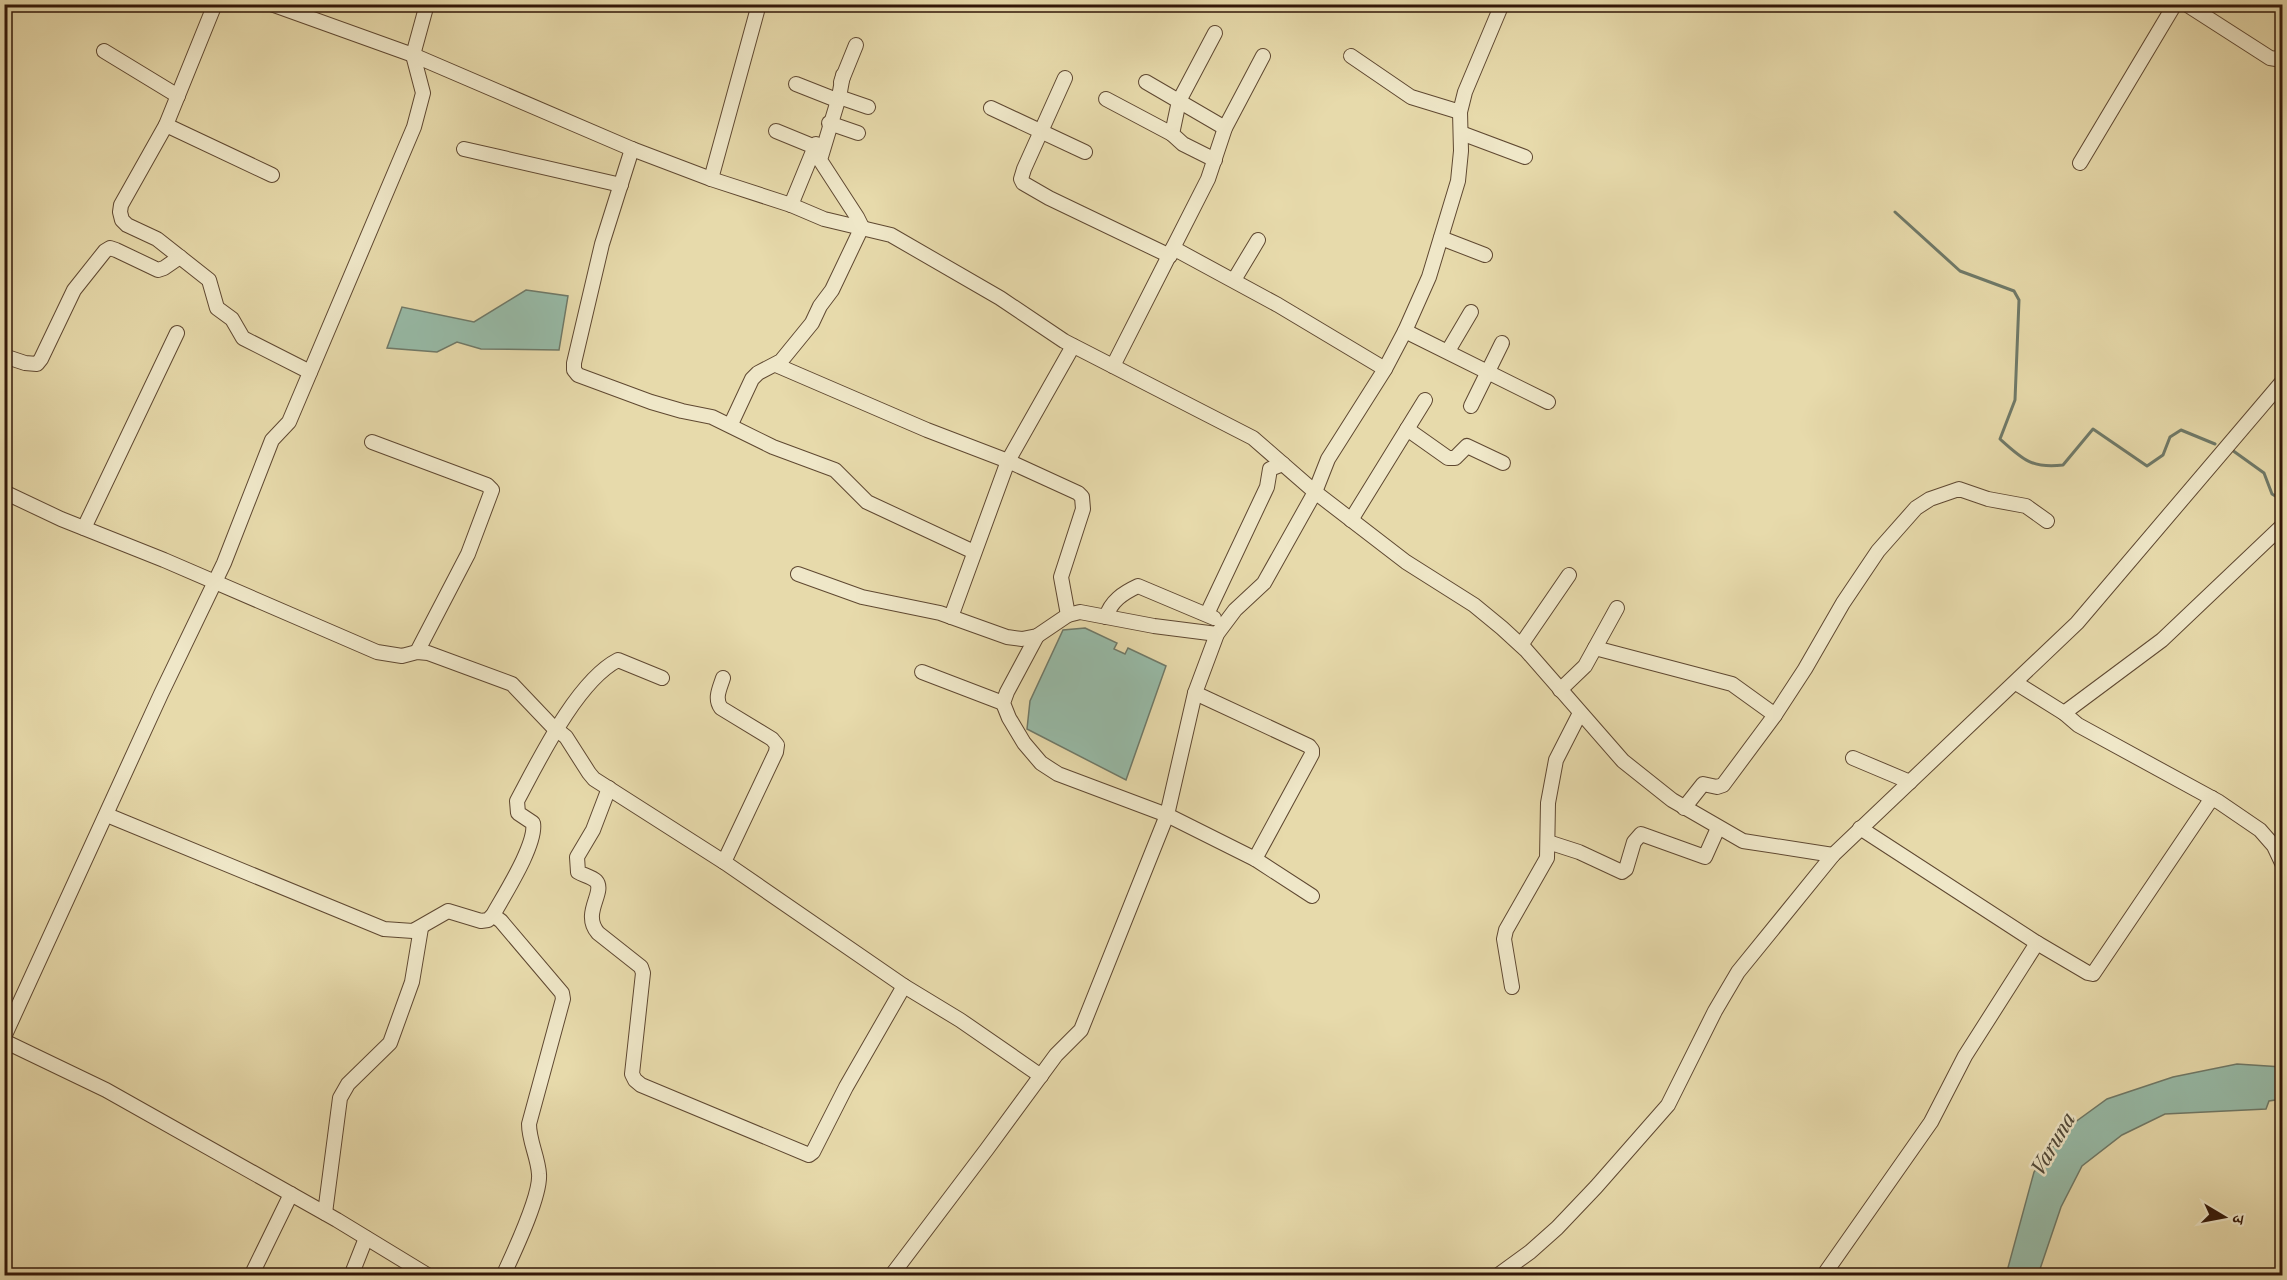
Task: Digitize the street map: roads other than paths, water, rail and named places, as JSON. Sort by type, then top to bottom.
[{"type":"street","points":[[215,4],[166,125],[121,205],[120,212],[127,225],[157,239],[209,280],[217,308],[232,319],[243,338],[310,372]]},
{"type":"street","points":[[271,4],[413,55],[632,149],[711,179],[791,205],[824,219],[891,234],[945,264],[1073,346],[1240,430],[1351,520],[1406,562],[1474,605],[1521,645],[1623,761],[1684,808],[1743,841],[1833,855]]},
{"type":"street","points":[[427,4],[413,55],[423,93],[419,115],[287,426],[272,440],[215,581],[4,1039],[106,1090],[429,1275]]},
{"type":"street","points":[[711,179],[759,4]]},
{"type":"street","points":[[891,1275],[1056,1055],[1081,1030],[1167,815],[1195,693],[1221,628],[1248,596],[1264,583],[1315,492],[1328,459],[1405,331],[1429,277],[1458,180],[1461,151],[1460,112],[1465,92],[1502,4]]},
{"type":"street","points":[[2080,163],[2175,4]]},
{"type":"street","points":[[2186,4],[2270,58],[2276,59],[2283,55]]},
{"type":"street","points":[[1172,134],[1179,100],[1215,33]]},
{"type":"street","points":[[856,45],[843,75],[819,160],[862,227]]},
{"type":"street","points":[[104,51],[178,96]]},
{"type":"street","points":[[1351,56],[1411,97],[1460,112]]},
{"type":"street","points":[[1113,366],[1208,179],[1226,128],[1263,57]]},
{"type":"street","points":[[1065,78],[1022,174],[1023,183],[1049,198],[1234,280],[1384,369]]},
{"type":"street","points":[[1146,82],[1226,128]]},
{"type":"street","points":[[796,84],[868,107]]},
{"type":"street","points":[[791,205],[837,98]]},
{"type":"street","points":[[1106,99],[1215,160]]},
{"type":"street","points":[[991,108],[1085,152]]},
{"type":"street","points":[[830,123],[858,133]]},
{"type":"street","points":[[166,125],[272,174]]},
{"type":"street","points":[[776,131],[815,147]]},
{"type":"street","points":[[1461,133],[1525,157]]},
{"type":"street","points":[[464,148],[621,185]]},
{"type":"street","points":[[632,149],[602,244],[574,363],[574,370],[578,375],[651,402],[731,424],[773,447],[835,470],[867,502],[974,552]]},
{"type":"street","points":[[731,424],[752,379],[758,373],[776,365],[812,323],[820,306],[832,290],[862,227]]},
{"type":"street","points":[[1441,238],[1485,255]]},
{"type":"street","points":[[1234,280],[1258,240]]},
{"type":"street","points":[[5,359],[37,364],[74,290],[105,251],[110,248],[158,270],[180,256]]},
{"type":"street","points":[[1448,351],[1471,312]]},
{"type":"street","points":[[1405,331],[1548,402]]},
{"type":"street","points":[[84,528],[177,333]]},
{"type":"street","points":[[1471,406],[1502,343]]},
{"type":"street","points":[[951,617],[1008,461],[1073,346]]},
{"type":"street","points":[[776,365],[927,430],[1008,461],[1078,493],[1082,497],[1083,509],[1061,577],[1068,615]]},
{"type":"street","points":[[1497,1275],[1530,1252],[1557,1228],[1668,1105],[1715,1011],[1738,972],[1833,855],[2077,623],[2283,382]]},
{"type":"street","points":[[1351,520],[1425,400]]},
{"type":"street","points":[[1407,429],[1448,458],[1455,458],[1467,446],[1503,463]]},
{"type":"street","points":[[372,442],[488,485],[492,490],[468,554],[417,652]]},
{"type":"street","points":[[1207,614],[1266,487],[1270,469],[1283,464]]},
{"type":"street","points":[[1684,808],[1703,784],[1717,787],[1722,785],[1775,715],[1872,560],[1899,525],[1916,508],[1959,489],[1988,499],[2026,506],[2047,521]]},
{"type":"street","points":[[4,492],[377,652],[402,656],[417,652],[429,653],[512,684],[571,743],[588,774],[724,862],[904,986],[960,1020],[1041,1076]]},
{"type":"street","points":[[2064,713],[2162,640],[2283,526]]},
{"type":"street","points":[[798,574],[862,597],[911,606],[951,617],[1007,637],[1022,639],[1037,636],[1068,615],[1080,612],[1154,626],[1221,628]]},
{"type":"street","points":[[1521,645],[1569,575]]},
{"type":"street","points":[[1106,616],[1110,605],[1115,600],[1138,586],[1207,614],[1221,628]]},
{"type":"street","points":[[1560,690],[1585,666],[1617,608]]},
{"type":"street","points":[[1037,636],[1003,703],[1024,743],[1049,769],[1167,815],[1255,859],[1312,896]]},
{"type":"street","points":[[1595,648],[1732,684],[1775,715]]},
{"type":"street","points":[[107,815],[384,929],[413,931],[448,911],[481,921],[488,920],[493,915],[527,852],[534,829],[530,819],[518,813],[517,801],[556,729],[586,688],[618,660],[662,678]]},
{"type":"street","points":[[922,672],[1003,703]]},
{"type":"street","points":[[723,678],[717,696],[721,708],[772,739],[777,745],[776,753],[724,862]]},
{"type":"street","points":[[2016,682],[2064,713],[2078,725],[2212,798],[2260,830],[2274,846],[2283,862]]},
{"type":"street","points":[[1195,693],[1309,746],[1312,750],[1312,754],[1255,859]]},
{"type":"street","points":[[1512,987],[1504,939],[1547,858],[1548,803],[1556,760],[1580,713]]},
{"type":"street","points":[[1853,758],[1910,782]]},
{"type":"street","points":[[609,788],[595,825],[577,857],[576,865],[578,872],[596,882],[599,888],[590,918],[592,927],[641,967],[643,973],[632,1074],[640,1085],[808,1155],[813,1152],[846,1087],[904,986]]},
{"type":"street","points":[[1860,828],[2037,943],[2093,974],[2212,798]]},
{"type":"street","points":[[1548,842],[1580,852],[1622,872],[1626,869],[1634,842],[1641,834],[1705,857],[1718,828]]},
{"type":"street","points":[[493,915],[501,921],[562,993],[563,999],[529,1124],[529,1134],[539,1169],[539,1186],[518,1245],[503,1275]]},
{"type":"street","points":[[326,1214],[340,1098],[348,1084],[390,1043],[412,982],[421,928]]},
{"type":"street","points":[[1823,1275],[1931,1122],[1965,1056],[2037,943]]},
{"type":"street","points":[[252,1275],[291,1194]]},
{"type":"street","points":[[351,1275],[366,1238]]},
{"type":"waterway","points":[[1895,212],[1960,271],[2014,291],[2019,300],[2015,400],[2000,439],[2021,457],[2035,464],[2063,465],[2093,429],[2147,466],[2163,455],[2170,437],[2181,430],[2215,444]]},
{"type":"waterway","points":[[2232,450],[2264,473],[2272,494],[2282,500]]},
{"type":"water label","name":"Varuna","points":[[2053,1144]]}]
